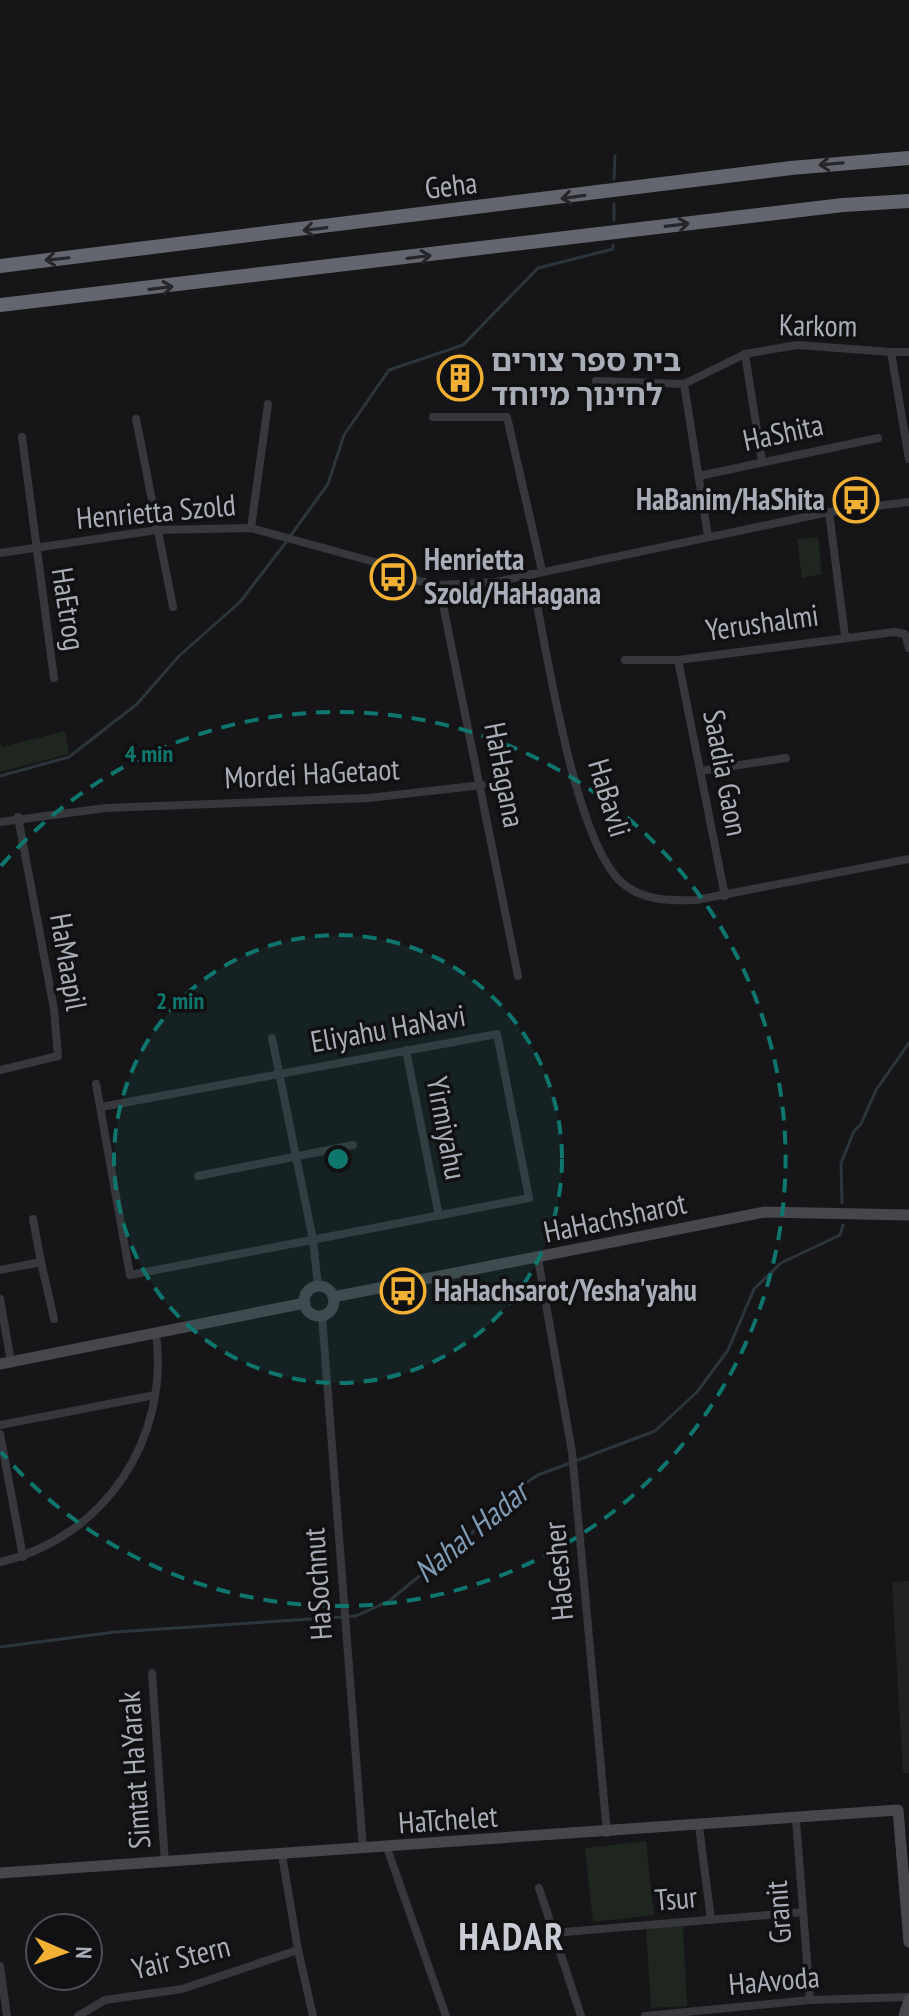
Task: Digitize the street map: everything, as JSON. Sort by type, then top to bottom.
[{"type":"highway","name":"Geha","points":[[0,266],[791,168],[909,158]]},
{"type":"highway","points":[[0,305],[843,205],[909,201]]},
{"type":"street","name":"Karkom","points":[[684,384],[745,354],[797,345],[909,352]]},
{"type":"street","name":"Karkom","points":[[891,352],[909,459]]},
{"type":"street","points":[[745,354],[762,462]]},
{"type":"street","points":[[596,381],[684,384],[708,536]]},
{"type":"street","points":[[251,528],[268,404]]},
{"type":"street","points":[[433,417],[507,417],[542,571]]},
{"type":"street","points":[[136,419],[173,607]]},
{"type":"street","name":"HaEtrog","points":[[22,437],[34,547],[54,678]]},
{"type":"street","name":"HaShita","points":[[699,476],[878,438]]},
{"type":"street","name":"Henrietta Szold","points":[[0,553],[157,530],[251,528],[439,585],[496,582],[829,512],[909,502]]},
{"type":"street","points":[[829,512],[845,636]]},
{"type":"street","name":"HaBavli","points":[[531,574],[581,807],[598,852],[622,883],[662,901],[725,896],[909,859]]},
{"type":"street","name":"HaHagana","points":[[439,585],[482,785],[518,976]]},
{"type":"street","name":"Yerushalmi","points":[[625,660],[678,660],[894,632],[905,634],[909,648]]},
{"type":"street","name":"Saadia Gaon","points":[[678,660],[725,896]]},
{"type":"street","points":[[700,771],[786,758]]},
{"type":"street","name":"Mordei HaGetaot","points":[[0,822],[18,817],[177,803],[369,798],[482,785]]},
{"type":"street","name":"HaMaapil","points":[[0,1070],[58,1056],[54,1009],[18,817]]},
{"type":"street","name":"Eliyahu HaNavi","points":[[497,1034],[529,1198],[130,1275],[101,1107],[406,1050],[497,1034]]},
{"type":"street","points":[[272,1038],[313,1240],[318,1286]]},
{"type":"street","name":"Yirmiyahu","points":[[406,1050],[439,1216]]},
{"type":"street","points":[[96,1084],[101,1107]]},
{"type":"street","points":[[198,1176],[353,1145]]},
{"type":"street","name":"HaHachsharot","points":[[333,1297],[765,1212],[909,1215]]},
{"type":"street","points":[[33,1219],[54,1319]]},
{"type":"street","name":"HaGesher","points":[[538,1259],[572,1452],[607,1833]]},
{"type":"street","points":[[0,1270],[41,1262]]},
{"type":"street","points":[[318,1286],[327,1289],[333,1297],[333,1307],[322,1316],[312,1314],[305,1303],[310,1290],[318,1286]]},
{"type":"street","points":[[0,1299],[5,1363],[305,1303]]},
{"type":"street","name":"HaSochnut","points":[[322,1316],[363,1849]]},
{"type":"street","points":[[0,1562],[45,1549],[82,1524],[131,1469],[143,1441],[155,1395],[159,1353],[156,1333]]},
{"type":"street","points":[[0,1425],[155,1395]]},
{"type":"street","points":[[0,1434],[23,1557]]},
{"type":"street","name":"Simtat HaYarak","points":[[152,1673],[165,1863]]},
{"type":"street","name":"HaTchelet","points":[[0,1873],[796,1820],[898,1810],[909,1942]]},
{"type":"street","name":"Granit","points":[[796,1820],[810,2000]]},
{"type":"street","points":[[699,1826],[711,1920]]},
{"type":"street","points":[[387,1848],[446,2016]]},
{"type":"street","points":[[282,1855],[313,2016]]},
{"type":"street","points":[[539,1888],[581,2016]]},
{"type":"street","name":"Tsur","points":[[553,1933],[803,1912]]},
{"type":"street","name":"Yair Stern","points":[[78,2016],[105,2000],[182,1989],[298,1950]]},
{"type":"street","points":[[0,1966],[7,2016]]},
{"type":"street","points":[[904,2016],[909,1999]]},
{"type":"street","name":"HaAvoda","points":[[645,2016],[709,2014],[810,2000],[909,1999]]},
{"type":"shaded area","points":[[818,537],[822,574],[802,578],[797,539]]},
{"type":"shaded area","points":[[65,731],[69,754],[0,772],[0,740],[2,747]]},
{"type":"shaded area","points":[[909,1581],[909,1773],[903,1773],[892,1582]]},
{"type":"shaded area","points":[[646,1841],[654,1915],[593,1922],[585,1848]]},
{"type":"shaded area","points":[[683,1926],[687,2006],[651,2008],[646,1928]]},
{"type":"waterway","points":[[614,179],[615,156]]},
{"type":"waterway","points":[[614,204],[614,220]]},
{"type":"waterway","points":[[291,535],[328,484],[344,435],[389,370],[463,345],[538,268],[613,249],[613,245]]},
{"type":"waterway","points":[[0,776],[69,757],[137,704],[179,656],[240,602],[287,541]]},
{"type":"waterway","name":"Nahal Hadar","points":[[842,1203],[841,1163],[854,1131],[861,1124],[876,1090],[909,1043]]},
{"type":"waterway","name":"Nahal Hadar","points":[[0,1647],[115,1632],[356,1616],[389,1601],[473,1532],[509,1494],[538,1475],[655,1431],[697,1392],[728,1350],[754,1289],[781,1263],[840,1235],[843,1225]]},
{"type":"place","name":"בית ספר צורים לחינוך מיוחד","points":[[460,378]]},
{"type":"place","name":"HaBanim/HaShita","points":[[856,500]]},
{"type":"place","name":"Henrietta Szold/HaHagana","points":[[393,577]]},
{"type":"place","name":"HaHachsarot/Yesha'yahu","points":[[403,1291]]},
{"type":"district","name":"HADAR","points":[[512,1937]]}]
